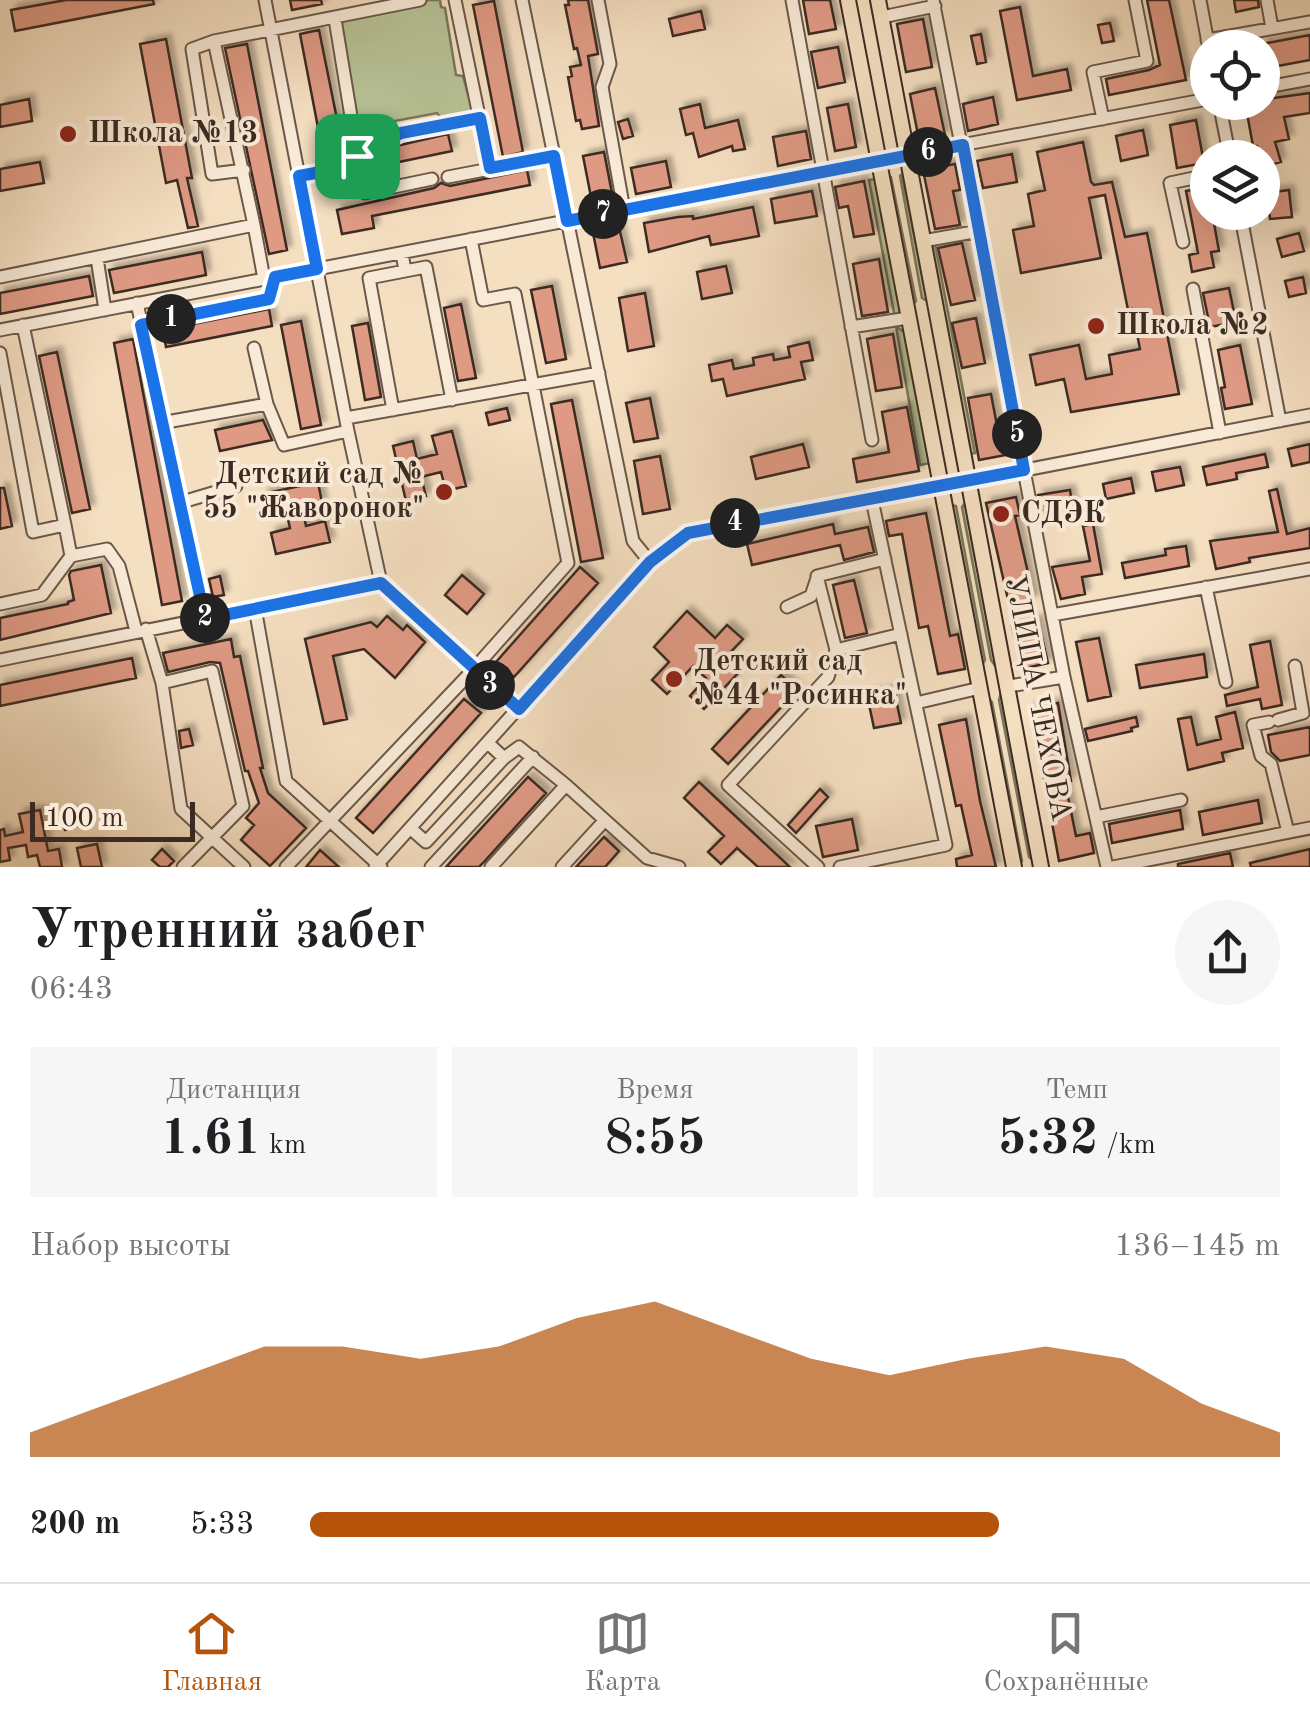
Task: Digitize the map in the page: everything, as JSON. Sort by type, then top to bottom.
[{"type":"main road","name":"УЛИЦА ЧЕХОВА","points":[[848,0],[1014,867]]},
{"type":"main road","name":"УЛИЦА ЧЕХОВА","points":[[878,0],[1041,867]]},
{"type":"main road","points":[[878,161],[908,155]]},
{"type":"main road","points":[[941,486],[968,482]]},
{"type":"street","points":[[265,0],[381,583],[519,709]]},
{"type":"street","points":[[244,170],[212,174],[192,50],[214,41],[335,20],[420,0]]},
{"type":"street","points":[[455,0],[490,168]]},
{"type":"street","points":[[522,0],[633,541],[650,562]]},
{"type":"street","points":[[598,0],[610,64],[602,87],[624,210]]},
{"type":"street","points":[[792,0],[872,440]]},
{"type":"street","points":[[1102,119],[1093,72],[1148,61],[1134,0]]},
{"type":"street","points":[[1200,0],[1205,30]]},
{"type":"street","points":[[1267,0],[1272,28]]},
{"type":"street","points":[[882,18],[934,3],[1064,677],[1110,867],[1310,828]]},
{"type":"street","points":[[335,20],[364,193],[432,179]]},
{"type":"street","points":[[1264,30],[1310,22]]},
{"type":"street","points":[[141,325],[269,299],[270,278],[254,225],[214,41]]},
{"type":"street","points":[[1280,85],[1310,79]]},
{"type":"street","points":[[908,155],[1190,102]]},
{"type":"street","points":[[299,176],[358,160],[401,133],[480,118]]},
{"type":"street","points":[[448,177],[554,156]]},
{"type":"street","points":[[0,330],[878,161]]},
{"type":"street","points":[[1183,242],[1170,183],[1190,179]]},
{"type":"street","points":[[0,277],[254,225]]},
{"type":"street","points":[[923,241],[979,230]]},
{"type":"street","points":[[1243,230],[1280,421]]},
{"type":"street","points":[[286,867],[473,670],[568,563],[515,294],[483,300],[471,239]]},
{"type":"street","points":[[402,252],[405,270]]},
{"type":"street","points":[[98,258],[106,310]]},
{"type":"street","points":[[394,410],[369,278],[426,266],[452,400]]},
{"type":"street","points":[[1192,290],[1220,432]]},
{"type":"street","points":[[137,303],[205,619]]},
{"type":"street","points":[[851,327],[908,318]]},
{"type":"street","points":[[24,325],[71,556]]},
{"type":"street","points":[[254,348],[267,404],[284,445],[394,410],[599,373]]},
{"type":"street","points":[[0,354],[33,532],[65,526]]},
{"type":"street","points":[[161,423],[267,404]]},
{"type":"street","points":[[968,482],[1310,415]]},
{"type":"street","points":[[179,503],[236,486]]},
{"type":"street","points":[[255,608],[286,781],[378,866],[650,562],[676,540],[698,530],[941,486]]},
{"type":"street","points":[[840,867],[946,845],[872,500]]},
{"type":"street","points":[[0,604],[42,596],[71,556],[108,549],[119,566],[162,683],[181,809],[244,867]]},
{"type":"street","points":[[818,576],[886,559]]},
{"type":"street","points":[[1052,615],[1310,569]]},
{"type":"street","points":[[786,606],[812,596],[818,576]]},
{"type":"street","points":[[818,576],[836,650],[828,676],[728,785],[818,867]]},
{"type":"street","points":[[0,660],[381,583]]},
{"type":"street","points":[[1206,587],[1226,682]]},
{"type":"street","points":[[836,650],[901,634]]},
{"type":"street","points":[[1288,832],[1271,764],[1261,756],[1253,725],[1304,713],[1295,666]]},
{"type":"street","points":[[162,683],[212,671],[243,806],[183,867]]},
{"type":"street","points":[[1009,686],[1064,677]]},
{"type":"street","points":[[916,702],[980,688]]},
{"type":"street","points":[[488,743],[504,758]]},
{"type":"street","points":[[410,828],[426,842],[504,758],[519,747],[605,820],[643,862],[679,867]]},
{"type":"street","points":[[431,867],[533,757]]},
{"type":"street","points":[[491,867],[566,785]]},
{"type":"street","points":[[1096,817],[1181,800]]},
{"type":"street","points":[[562,867],[605,820]]},
{"type":"green space","points":[[440,0],[445,8],[456,75],[463,76],[474,116],[444,121],[437,113],[389,122],[385,132],[360,147],[339,22]]},
{"type":"green space","points":[[902,174],[927,301],[922,298]]},
{"type":"green space","points":[[887,175],[891,177],[916,301],[912,306]]},
{"type":"green space","points":[[876,179],[901,310],[895,318],[869,180]]},
{"type":"green space","points":[[935,244],[975,453],[970,454],[930,245]]},
{"type":"green space","points":[[896,326],[905,333],[930,463],[920,465]]},
{"type":"green space","points":[[965,503],[996,667],[991,660],[962,507]]},
{"type":"green space","points":[[951,505],[956,506],[985,660],[981,667]]},
{"type":"green space","points":[[1001,693],[1033,860],[1029,857],[999,700]]},
{"type":"green space","points":[[986,695],[992,702],[1022,861],[1018,864]]},
{"type":"building","points":[[66,0],[153,0],[154,4],[15,31],[11,10]]},
{"type":"building","points":[[290,0],[321,0],[322,4],[292,10]]},
{"type":"building","points":[[568,0],[588,0],[598,54],[588,56],[599,126],[582,129],[580,120],[576,121],[568,77],[572,76],[570,67],[581,65],[565,5],[569,5]]},
{"type":"building","points":[[803,0],[830,0],[836,29],[809,34]]},
{"type":"building","points":[[1147,0],[1169,0],[1186,80],[1109,95],[1106,79],[1160,65]]},
{"type":"building","points":[[1234,0],[1258,0],[1259,7],[1236,12]]},
{"type":"building","points":[[494,1],[523,152],[503,157],[473,5]]},
{"type":"building","points":[[1020,7],[1033,76],[1067,69],[1071,90],[1017,100],[1000,11]]},
{"type":"building","points":[[701,11],[705,29],[673,36],[669,19]]},
{"type":"building","points":[[923,19],[932,67],[906,72],[897,24]]},
{"type":"building","points":[[1110,23],[1114,41],[1102,43],[1098,25]]},
{"type":"building","points":[[319,30],[341,139],[321,143],[300,34]]},
{"type":"building","points":[[981,34],[986,62],[977,64],[971,36]]},
{"type":"building","points":[[1310,35],[1310,60],[1280,66],[1280,41]]},
{"type":"building","points":[[166,39],[198,226],[188,228],[177,180],[166,183],[140,44]]},
{"type":"building","points":[[247,44],[287,250],[269,254],[225,48]]},
{"type":"building","points":[[838,47],[845,82],[818,88],[811,52]]},
{"type":"building","points":[[935,88],[945,135],[919,140],[910,94]]},
{"type":"building","points":[[1310,93],[1310,113],[1284,117],[1289,139],[1252,140],[1248,120],[1280,120],[1280,97]]},
{"type":"building","points":[[993,97],[998,124],[968,131],[963,104]]},
{"type":"building","points":[[29,99],[32,121],[0,127],[0,105]]},
{"type":"building","points":[[700,104],[705,128],[738,120],[745,149],[733,151],[732,146],[699,157],[693,133],[686,135],[680,109]]},
{"type":"building","points":[[848,104],[856,147],[835,151],[827,108]]},
{"type":"building","points":[[628,119],[633,136],[623,139],[618,122]]},
{"type":"building","points":[[1196,120],[1200,140],[1190,140],[1190,166],[1177,168],[1170,125]]},
{"type":"building","points":[[1143,130],[1148,155],[1121,161],[1116,136]]},
{"type":"building","points":[[806,131],[811,159],[778,166],[773,137]]},
{"type":"building","points":[[448,134],[452,151],[399,162],[396,146]]},
{"type":"building","points":[[1083,142],[1091,182],[1112,182],[1125,237],[1147,233],[1179,394],[1071,412],[1064,379],[1036,385],[1030,355],[1079,345],[1086,379],[1112,374],[1109,355],[1140,349],[1132,309],[1128,310],[1105,195],[1089,198],[1101,258],[1021,273],[1013,230],[1034,226],[1028,194],[1045,190],[1037,152]]},
{"type":"building","points":[[604,152],[612,193],[591,197],[583,156]]},
{"type":"building","points":[[1012,154],[1017,182],[983,188],[977,161]]},
{"type":"building","points":[[666,161],[671,187],[636,194],[631,168]]},
{"type":"building","points":[[40,162],[44,183],[0,191],[0,169]]},
{"type":"building","points":[[955,164],[960,190],[953,191],[960,225],[935,229],[923,170]]},
{"type":"building","points":[[527,170],[530,185],[372,216],[374,228],[342,234],[337,210],[434,188],[441,183],[450,186]]},
{"type":"building","points":[[864,181],[874,234],[854,237],[848,206],[839,208],[835,187]]},
{"type":"building","points":[[1289,190],[1292,217],[1280,218],[1280,191]]},
{"type":"building","points":[[812,191],[817,216],[775,223],[771,199]]},
{"type":"building","points":[[753,207],[759,236],[711,245],[709,236],[649,252],[644,223],[678,217],[693,219]]},
{"type":"building","points":[[619,227],[627,262],[600,268],[593,233]]},
{"type":"building","points":[[1194,230],[1215,230],[1219,251],[1211,252],[1214,267],[1192,272],[1189,255],[1198,253]]},
{"type":"building","points":[[1299,233],[1304,251],[1282,257],[1277,239]]},
{"type":"building","points":[[962,243],[975,300],[951,305],[938,248]]},
{"type":"building","points":[[202,252],[206,275],[114,293],[109,270]]},
{"type":"building","points":[[879,259],[888,312],[862,316],[853,264]]},
{"type":"building","points":[[726,266],[732,293],[702,299],[697,272]]},
{"type":"building","points":[[89,276],[93,296],[0,314],[0,293]]},
{"type":"building","points":[[1303,277],[1306,293],[1289,297],[1285,281]]},
{"type":"building","points":[[552,286],[566,359],[546,363],[531,290]]},
{"type":"building","points":[[1229,288],[1236,322],[1210,327],[1203,293]]},
{"type":"building","points":[[645,293],[654,346],[628,351],[619,298]]},
{"type":"building","points":[[461,304],[476,378],[458,381],[444,308]]},
{"type":"building","points":[[269,309],[272,326],[166,347],[163,330]]},
{"type":"building","points":[[976,318],[985,363],[962,368],[952,323]]},
{"type":"building","points":[[301,321],[321,425],[301,429],[281,325]]},
{"type":"building","points":[[368,323],[381,397],[365,400],[352,326]]},
{"type":"building","points":[[893,334],[902,387],[876,391],[867,339]]},
{"type":"building","points":[[133,339],[182,601],[162,605],[114,343]]},
{"type":"building","points":[[809,342],[813,360],[801,362],[805,379],[727,396],[723,379],[712,381],[709,365],[732,360],[734,369],[754,365],[753,358],[773,354],[774,360],[790,357],[788,347]]},
{"type":"building","points":[[1240,345],[1252,404],[1225,409],[1218,350]]},
{"type":"building","points":[[57,352],[90,509],[72,513],[39,356]]},
{"type":"building","points":[[991,394],[998,431],[1007,430],[1011,454],[979,460],[968,398]]},
{"type":"building","points":[[650,398],[658,438],[634,442],[626,403]]},
{"type":"building","points":[[572,400],[603,558],[581,562],[551,404]]},
{"type":"building","points":[[907,407],[919,471],[857,482],[853,459],[889,452],[882,412]]},
{"type":"building","points":[[507,408],[510,420],[489,425],[486,413]]},
{"type":"building","points":[[263,420],[272,440],[220,451],[215,430]]},
{"type":"building","points":[[452,431],[466,486],[446,491],[441,472],[421,477],[426,496],[406,501],[393,446],[413,441],[417,459],[437,454],[432,436]]},
{"type":"building","points":[[803,444],[809,467],[756,479],[751,457]]},
{"type":"building","points":[[1310,444],[1310,462],[1292,466],[1288,449]]},
{"type":"building","points":[[1265,454],[1268,467],[1236,473],[1237,479],[1207,485],[1203,467]]},
{"type":"building","points":[[660,456],[670,509],[643,514],[634,461]]},
{"type":"building","points":[[1180,467],[1184,485],[1156,491],[1152,472]]},
{"type":"building","points":[[1131,478],[1134,493],[1106,499],[1103,484]]},
{"type":"building","points":[[318,482],[322,503],[302,507],[306,526],[325,521],[330,542],[276,554],[271,533],[290,528],[286,511],[268,515],[263,494]]},
{"type":"building","points":[[0,488],[4,488],[12,526],[0,529]]},
{"type":"building","points":[[1277,489],[1287,534],[1310,528],[1310,548],[1249,558],[1250,562],[1216,569],[1210,541],[1278,532],[1269,491]]},
{"type":"building","points":[[1070,490],[1074,517],[1044,522],[1038,495]]},
{"type":"building","points":[[1016,497],[1020,515],[1015,516],[1034,599],[1009,604],[986,503]]},
{"type":"building","points":[[926,513],[950,636],[958,634],[965,669],[938,674],[928,626],[919,628],[902,534],[889,536],[886,521]]},
{"type":"building","points":[[833,524],[835,534],[868,527],[874,552],[844,560],[840,545],[752,565],[747,544]]},
{"type":"building","points":[[1093,524],[1102,574],[1082,577],[1085,594],[1061,599],[1052,567],[1090,561],[1083,526]]},
{"type":"building","points":[[1186,546],[1189,566],[1125,578],[1122,563],[1166,555],[1165,549]]},
{"type":"building","points":[[101,565],[111,613],[0,640],[0,618],[68,604],[74,600],[71,571]]},
{"type":"building","points":[[580,567],[598,583],[514,677],[496,662]]},
{"type":"building","points":[[462,575],[484,594],[467,614],[445,595]]},
{"type":"building","points":[[220,576],[224,595],[213,597],[209,579]]},
{"type":"building","points":[[854,580],[867,633],[845,638],[833,585]]},
{"type":"building","points":[[687,611],[715,638],[727,625],[743,639],[726,657],[741,670],[704,709],[690,696],[706,678],[693,666],[667,694],[652,680],[669,662],[654,647]]},
{"type":"building","points":[[387,616],[403,630],[407,625],[425,642],[395,678],[364,649],[333,656],[347,719],[324,724],[305,639],[371,622],[377,627]]},
{"type":"building","points":[[1038,620],[1048,663],[1022,669],[1012,626]]},
{"type":"building","points":[[1099,638],[1111,696],[1088,701],[1076,642]]},
{"type":"building","points":[[231,639],[234,657],[240,656],[268,793],[306,828],[270,866],[241,840],[254,825],[246,818],[259,803],[245,771],[220,663],[168,672],[163,653]]},
{"type":"building","points":[[1270,641],[1282,705],[1262,709],[1260,699],[1227,706],[1225,695],[1258,687],[1250,645]]},
{"type":"building","points":[[1204,654],[1207,677],[1140,688],[1136,665]]},
{"type":"building","points":[[132,658],[136,678],[0,706],[0,685]]},
{"type":"building","points":[[781,675],[797,690],[728,764],[712,749]]},
{"type":"building","points":[[894,690],[901,723],[874,728],[867,695]]},
{"type":"building","points":[[464,699],[481,713],[373,833],[356,818]]},
{"type":"building","points":[[1058,703],[1071,781],[1065,782],[1076,836],[1090,833],[1094,853],[1059,861],[1031,708]]},
{"type":"building","points":[[1235,712],[1243,748],[1222,753],[1224,761],[1188,770],[1178,719],[1191,717],[1197,745],[1221,739],[1216,717]]},
{"type":"building","points":[[1136,717],[1138,726],[1132,731],[1088,741],[1085,729]]},
{"type":"building","points":[[966,719],[996,867],[957,867],[956,859],[972,855],[961,805],[956,806],[939,725]]},
{"type":"building","points":[[1310,727],[1310,755],[1280,761],[1271,752],[1268,735]]},
{"type":"building","points":[[189,729],[193,745],[181,748],[179,731]]},
{"type":"building","points":[[528,777],[546,793],[483,863],[479,867],[446,867]]},
{"type":"building","points":[[699,782],[790,867],[758,867],[737,848],[721,864],[708,852],[724,836],[684,798]]},
{"type":"building","points":[[820,789],[828,797],[796,833],[788,825]]},
{"type":"building","points":[[1258,800],[1262,823],[1203,835],[1199,812]]},
{"type":"building","points":[[40,810],[48,851],[59,849],[62,867],[40,867],[37,855],[28,857],[26,845],[8,848],[10,860],[0,862],[0,830],[4,829],[5,836],[23,832],[19,814]]},
{"type":"building","points":[[1180,810],[1183,829],[1112,843],[1109,824]]},
{"type":"building","points":[[71,811],[76,826],[65,830],[60,814]]},
{"type":"building","points":[[852,819],[858,850],[823,857],[816,826]]},
{"type":"building","points":[[604,837],[619,851],[605,867],[576,867]]},
{"type":"building","points":[[97,844],[102,867],[81,867],[77,848]]},
{"type":"building","points":[[162,849],[174,861],[168,867],[160,867],[152,860]]},
{"type":"building","points":[[1310,849],[1310,867],[1251,867],[1250,863]]},
{"type":"building","points":[[320,850],[339,867],[306,867]]},
{"type":"building","points":[[1230,853],[1233,867],[1178,867],[1178,864]]},
{"type":"place","name":"Школа №13","points":[[68,134]]},
{"type":"place","name":"Школа №2","points":[[1096,326]]},
{"type":"place","name":"Детский сад № 55 \"Жаворонок\"","points":[[444,492]]},
{"type":"place","name":"СДЭК","points":[[1001,514]]},
{"type":"place","name":"Детский сад №44 \"Росинка\"","points":[[674,679]]},
{"type":"route","points":[[480,118],[490,168],[554,156],[567,221],[963,145],[1024,470],[688,533],[650,562],[519,709],[381,583],[205,619],[141,325],[269,299],[275,277],[317,269],[299,176],[359,165],[357,156],[401,133],[480,118]]}]
